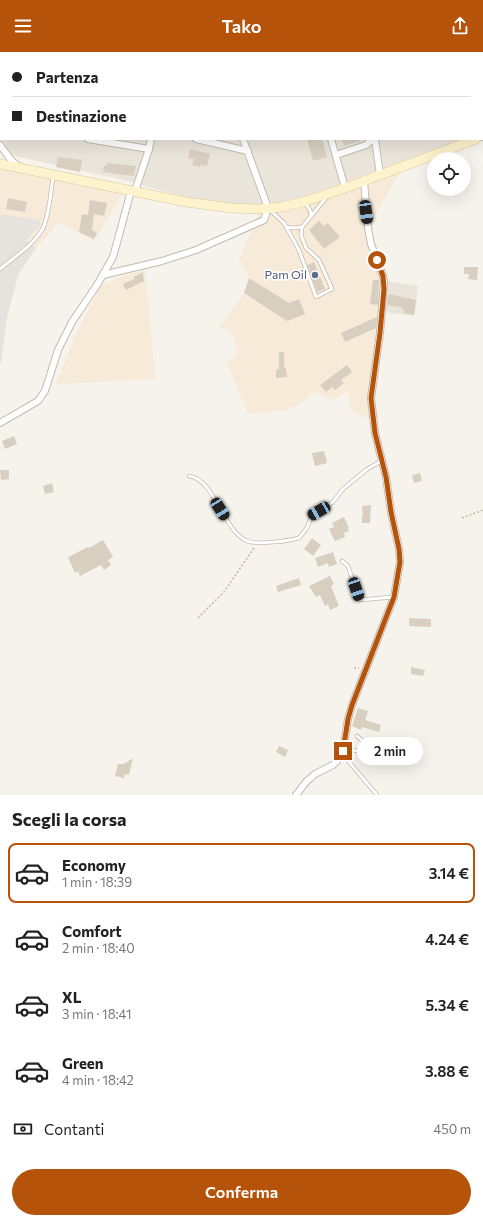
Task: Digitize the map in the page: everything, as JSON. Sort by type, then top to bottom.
[{"type":"main road","points":[[0,164],[186,202],[241,209],[268,208],[282,207],[303,202],[345,188],[463,142]]},
{"type":"street","points":[[94,140],[148,149]]},
{"type":"street","points":[[0,423],[38,401],[45,391],[58,350],[68,329],[113,257],[133,191],[151,140]]},
{"type":"street","points":[[200,140],[248,151]]},
{"type":"street","points":[[103,275],[162,261],[196,250],[264,220],[268,208],[243,140]]},
{"type":"street","points":[[331,140],[345,188]]},
{"type":"street","points":[[336,156],[366,145],[373,140]]},
{"type":"street","points":[[374,140],[380,175]]},
{"type":"street","points":[[0,144],[11,160],[20,168]]},
{"type":"street","points":[[296,795],[306,782],[315,774],[339,759],[343,751],[348,719],[352,705],[394,597],[400,562],[383,460],[375,433],[371,398],[380,333],[384,282],[371,244],[366,212],[364,181]]},
{"type":"lane","points":[[0,268],[30,243],[42,228],[45,221],[53,175]]},
{"type":"lane","points":[[268,208],[284,223],[298,250],[316,297],[332,289],[319,260],[306,248],[301,236],[302,227],[329,193]]},
{"type":"lane","points":[[303,202],[310,210],[310,217]]},
{"type":"lane","points":[[286,227],[302,227]]},
{"type":"lane","points":[[189,476],[201,480],[240,537],[253,543],[281,541],[299,538],[304,533],[312,515],[333,502],[343,489],[366,470],[383,460]]},
{"type":"lane","points":[[342,561],[348,566],[359,600],[394,597]]},
{"type":"lane","points":[[357,736],[367,745],[366,747],[361,750],[343,751],[348,760],[377,795]]},
{"type":"path","points":[[462,518],[483,510]]},
{"type":"path","points":[[198,618],[224,592],[260,542]]},
{"type":"shaded area","points":[[0,140],[461,140],[299,198],[281,202],[253,205],[195,199],[133,182],[0,153]]},
{"type":"shaded area","points":[[398,163],[400,174],[392,185],[372,221],[373,235],[387,281],[373,399],[377,419],[371,420],[350,410],[348,391],[334,400],[313,392],[298,406],[282,411],[248,414],[226,361],[238,356],[234,335],[227,329],[219,328],[244,293],[249,278],[239,259],[258,218],[253,205],[281,202],[299,198]]},
{"type":"shaded area","points":[[0,168],[123,193],[94,241],[59,222],[36,248],[26,240],[40,226],[40,220],[0,214]]},
{"type":"shaded area","points":[[0,214],[40,220],[40,226],[26,240],[36,248],[18,275],[7,318],[0,364]]},
{"type":"shaded area","points":[[145,270],[155,379],[56,384],[76,334],[101,286],[121,277]]},
{"type":"shaded area","points":[[387,281],[418,286],[414,316],[384,312]]},
{"type":"building","points":[[307,140],[322,140],[327,157],[313,161]]},
{"type":"building","points":[[342,140],[360,140],[360,141],[344,146]]},
{"type":"building","points":[[190,149],[210,154],[207,166],[200,165],[200,167],[192,165],[194,159],[188,158]]},
{"type":"building","points":[[58,157],[82,160],[80,172],[56,167]]},
{"type":"building","points":[[107,163],[136,166],[134,176],[103,172],[104,166],[106,166]]},
{"type":"building","points":[[8,198],[27,202],[25,212],[6,209]]},
{"type":"building","points":[[90,200],[107,203],[104,216],[94,214],[92,230],[97,233],[94,239],[79,232],[82,214],[88,215]]},
{"type":"building","points":[[319,221],[324,226],[328,223],[340,237],[324,249],[309,230]]},
{"type":"building","points":[[314,262],[325,289],[317,292],[307,265]]},
{"type":"building","points":[[464,267],[478,267],[477,280],[468,279],[469,274],[464,274]]},
{"type":"building","points":[[143,272],[144,281],[126,290],[123,284],[134,279],[134,277]]},
{"type":"building","points":[[249,278],[289,303],[299,299],[305,314],[287,321],[244,293]]},
{"type":"building","points":[[373,280],[379,280],[378,305],[370,304]]},
{"type":"building","points":[[388,294],[416,300],[414,315],[404,313],[404,310],[400,307],[387,305]]},
{"type":"building","points":[[377,317],[376,328],[345,342],[341,333]]},
{"type":"building","points":[[279,352],[284,352],[284,366],[287,377],[276,378],[276,370],[279,369]]},
{"type":"building","points":[[347,365],[352,372],[341,380],[344,383],[335,390],[332,387],[326,392],[320,385]]},
{"type":"building","points":[[14,436],[17,444],[5,449],[2,441]]},
{"type":"building","points":[[324,451],[327,463],[315,466],[312,453]]},
{"type":"building","points":[[0,470],[9,470],[9,479],[1,480]]},
{"type":"building","points":[[420,473],[422,481],[414,483],[412,475]]},
{"type":"building","points":[[52,483],[54,492],[45,494],[43,486]]},
{"type":"building","points":[[371,505],[370,523],[362,523],[362,506]]},
{"type":"building","points":[[344,517],[349,531],[344,533],[345,537],[335,541],[329,529],[334,527],[332,523]]},
{"type":"building","points":[[312,538],[321,545],[313,556],[304,549]]},
{"type":"building","points":[[103,540],[113,557],[108,560],[111,565],[104,570],[101,565],[80,576],[78,571],[75,573],[68,557]]},
{"type":"building","points":[[333,552],[337,564],[329,567],[328,563],[318,567],[315,558]]},
{"type":"building","points":[[330,576],[334,584],[331,586],[339,606],[330,610],[328,604],[325,606],[320,595],[316,597],[309,586]]},
{"type":"building","points":[[299,578],[301,585],[278,592],[276,586]]},
{"type":"building","points":[[409,618],[431,619],[431,627],[409,626]]},
{"type":"building","points":[[411,667],[425,670],[423,676],[411,674]]},
{"type":"building","points":[[358,708],[368,711],[365,720],[381,725],[379,732],[362,727],[361,730],[352,726]]},
{"type":"building","points":[[279,746],[288,750],[285,757],[276,752]]},
{"type":"building","points":[[133,758],[129,775],[125,774],[124,778],[115,776],[118,764],[124,764]]},
{"type":"place","name":"Pam Oil","points":[[315,275]]},
{"type":"route","points":[[343,751],[348,719],[352,705],[394,597],[400,562],[383,460],[375,433],[371,398],[380,333],[384,289],[383,276],[377,260]]}]
